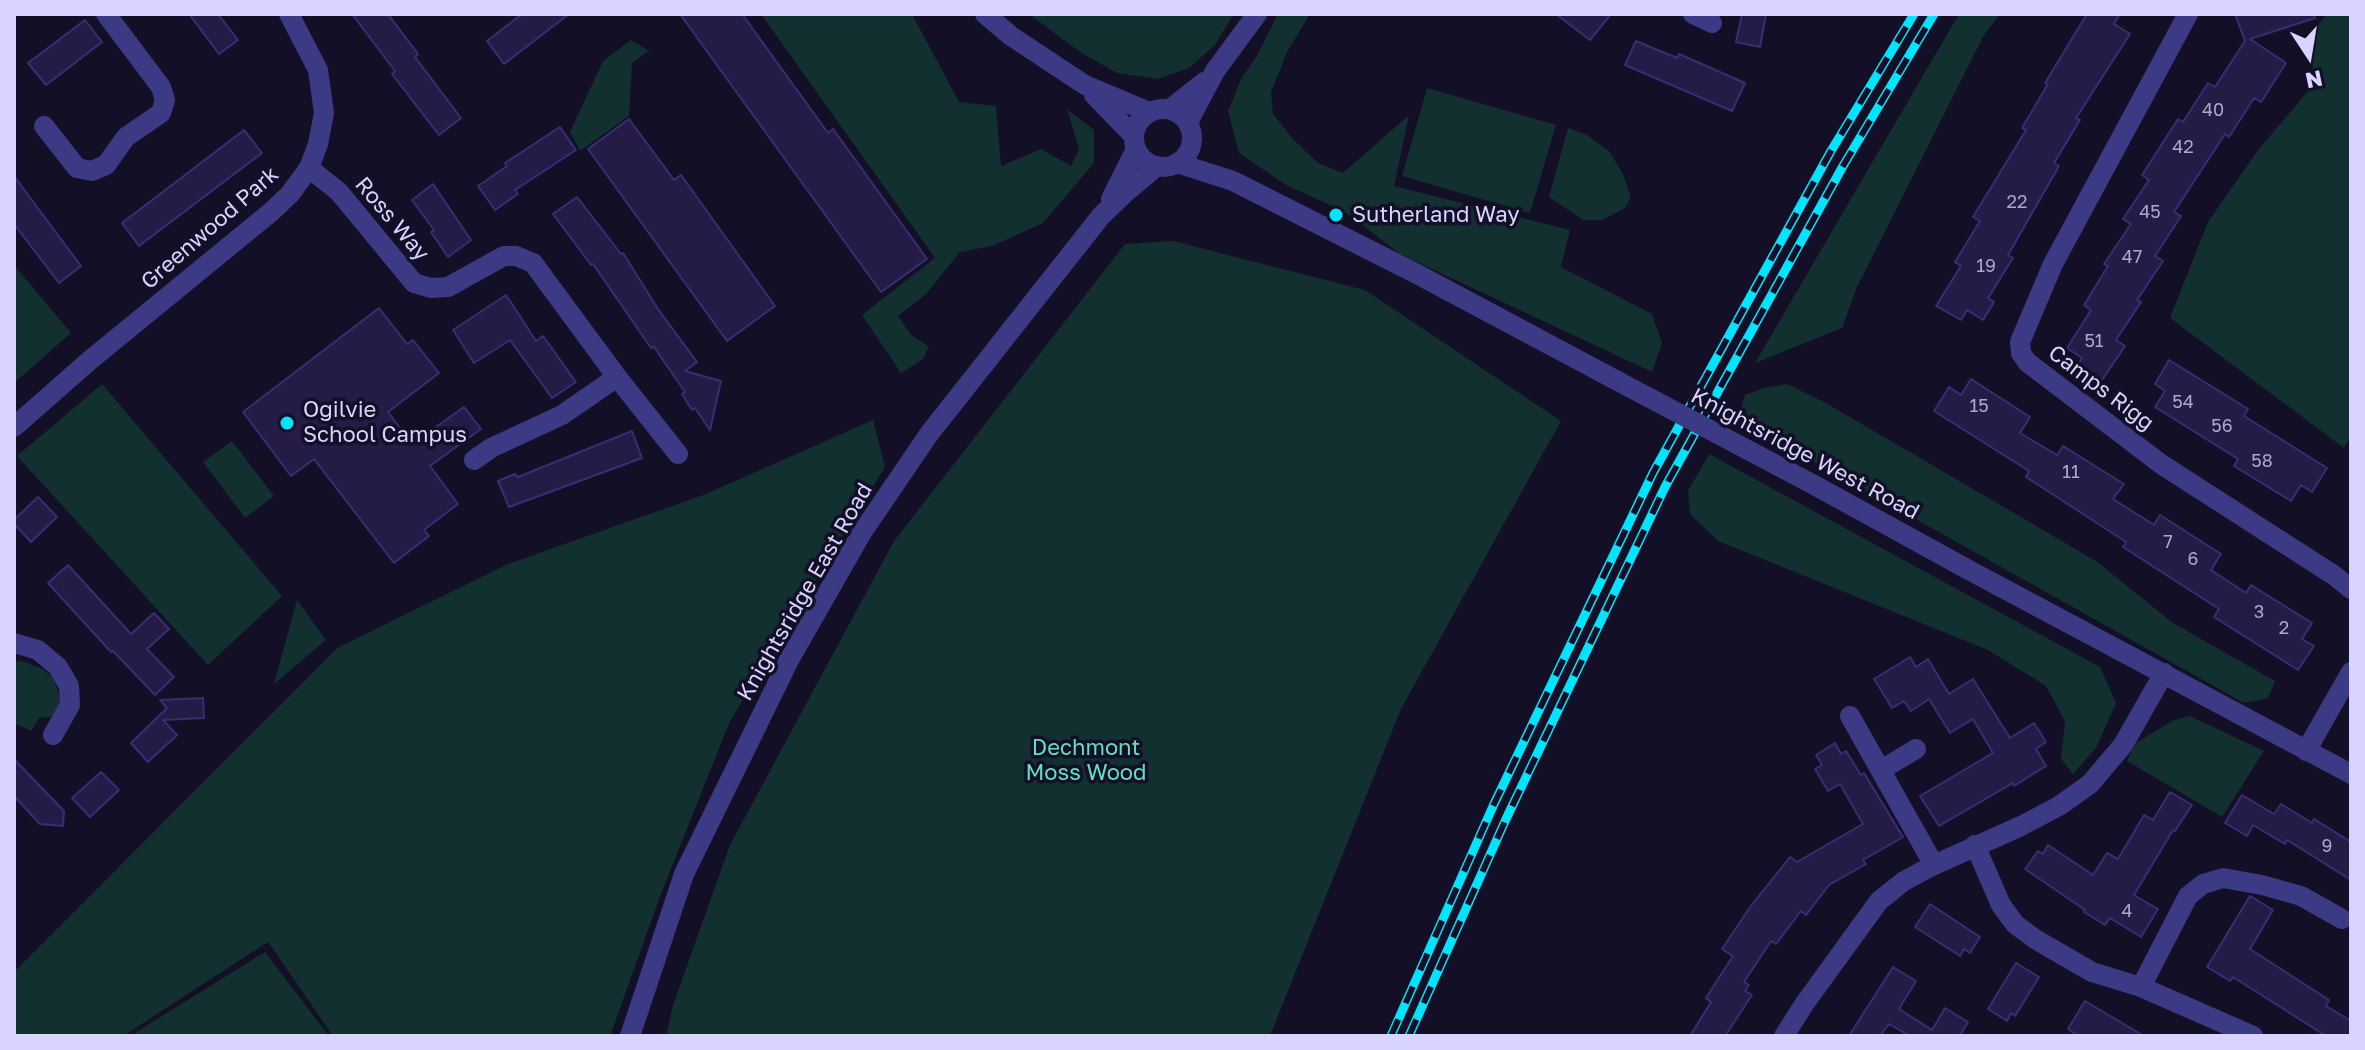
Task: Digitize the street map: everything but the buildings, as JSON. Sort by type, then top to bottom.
[{"type":"street","points":[[44,126],[77,168],[92,171],[106,165],[126,137],[161,113],[165,100],[161,87],[106,14]]},
{"type":"street","name":"Greenwood Park","points":[[14,427],[89,361],[271,212],[290,194],[309,168],[324,113],[318,70],[289,14]]},
{"type":"street","points":[[985,14],[1011,36],[1085,85],[1149,112]]},
{"type":"street","points":[[1170,109],[1215,71],[1257,14]]},
{"type":"street","name":"Camps Rigg","points":[[2188,14],[2053,264],[2020,342],[2021,353],[2027,362],[2161,464],[2351,589]]},
{"type":"street","points":[[1085,85],[1148,163],[1167,165],[1190,150],[1190,131],[1215,71]]},
{"type":"street","points":[[1134,142],[1138,122],[1156,109],[1177,112],[1190,131]]},
{"type":"street","name":"Knightsridge West Road","points":[[1190,131],[1233,181]]},
{"type":"street","name":"Knightsridge East Road","points":[[1101,216],[1134,142]]},
{"type":"street","name":"Knightsridge West Road","points":[[1167,165],[1233,181],[1417,274],[2351,774]]},
{"type":"street","name":"Knightsridge East Road","points":[[630,1036],[684,874],[789,660],[847,559],[929,434],[1101,216],[1126,192],[1167,165]]},
{"type":"street","name":"Ross Way","points":[[309,168],[339,192],[414,283],[431,288],[448,287],[504,256],[516,256],[533,263],[678,454]]},
{"type":"street","points":[[474,460],[491,448],[562,415],[617,377]]},
{"type":"street","points":[[14,643],[38,650],[58,667],[69,686],[70,705],[53,735]]},
{"type":"street","points":[[2306,751],[2351,672]]},
{"type":"street","points":[[1784,1036],[1879,901],[1904,881],[2046,812],[2090,784],[2123,745],[2164,673]]},
{"type":"street","points":[[1850,716],[1934,865]]},
{"type":"street","points":[[1881,770],[1916,749]]},
{"type":"street","points":[[1975,845],[2001,905],[2015,924],[2035,939],[2092,972],[2141,987],[2253,1036]]},
{"type":"street","points":[[2141,987],[2188,896],[2203,884],[2223,878],[2262,885],[2301,896],[2342,919]]},
{"type":"green space","points":[[761,14],[912,14],[959,102],[996,106],[1001,166],[1041,149],[1071,166],[1079,149],[1067,109],[1094,130],[1094,163],[1043,223],[992,246],[960,252],[926,294],[898,316],[911,335],[929,347],[923,359],[901,373],[862,315],[935,258]]},
{"type":"green space","points":[[1029,14],[1234,14],[1215,45],[1189,68],[1158,79],[1117,73],[1080,52]]},
{"type":"green space","points":[[1278,14],[1310,14],[1287,52],[1271,92],[1273,114],[1318,163],[1343,173],[1409,115],[1394,186],[1570,230],[1561,267],[1652,314],[1662,343],[1652,372],[1400,254],[1345,212],[1286,185],[1239,153],[1228,111],[1241,79],[1257,56]]},
{"type":"green space","points":[[1959,14],[2000,14],[1984,35],[1857,287],[1842,328],[1755,363]]},
{"type":"green space","points":[[2328,14],[2351,14],[2351,437],[2344,448],[2170,318],[2208,222],[2258,150],[2309,90],[2319,23]]},
{"type":"green space","points":[[631,40],[649,51],[632,63],[629,116],[580,151],[570,132],[603,61]]},
{"type":"green space","points":[[1427,88],[1556,125],[1530,213],[1402,176]]},
{"type":"green space","points":[[1568,128],[1587,135],[1609,151],[1623,174],[1631,197],[1625,208],[1602,220],[1583,220],[1549,197]]},
{"type":"green space","name":"Dechmont Moss Wood","points":[[1173,241],[1365,290],[1561,421],[1401,709],[1270,1036],[666,1036],[673,1005],[730,845],[894,541],[1125,244]]},
{"type":"green space","points":[[14,265],[71,333],[14,383]]},
{"type":"green space","points":[[102,384],[282,596],[208,665],[17,456]]},
{"type":"green space","points":[[1787,384],[1826,403],[2096,561],[2173,623],[2275,681],[2268,698],[2244,703],[1737,419],[1745,395]]},
{"type":"green space","points":[[873,420],[885,467],[730,721],[661,894],[610,1036],[333,1036],[268,942],[123,1036],[14,1036],[14,972],[337,648],[508,564],[706,494]]},
{"type":"green space","points":[[232,441],[274,496],[245,518],[203,462]]},
{"type":"green space","points":[[1709,454],[2100,667],[2116,703],[2096,748],[2073,774],[2061,759],[2065,721],[2046,686],[1988,650],[1718,541],[1690,514],[1688,491]]},
{"type":"green space","points":[[297,600],[326,640],[274,684]]},
{"type":"green space","points":[[19,660],[43,669],[54,679],[60,698],[58,712],[51,717],[39,718],[31,731],[14,723],[14,663]]},
{"type":"green space","points":[[2190,716],[2264,751],[2222,817],[2127,761],[2136,743],[2172,721]]},
{"type":"green space","points":[[265,952],[329,1036],[130,1036]]},
{"type":"railway","points":[[1391,1036],[1494,804],[1653,473],[1831,151],[1914,14]]},
{"type":"railway","points":[[1409,1036],[1506,819],[1665,487],[1843,166],[1934,14]]},
{"type":"place","name":"Sutherland Way","points":[[1336,215]]},
{"type":"place","name":"Ogilvie School Campus","points":[[287,423]]}]
